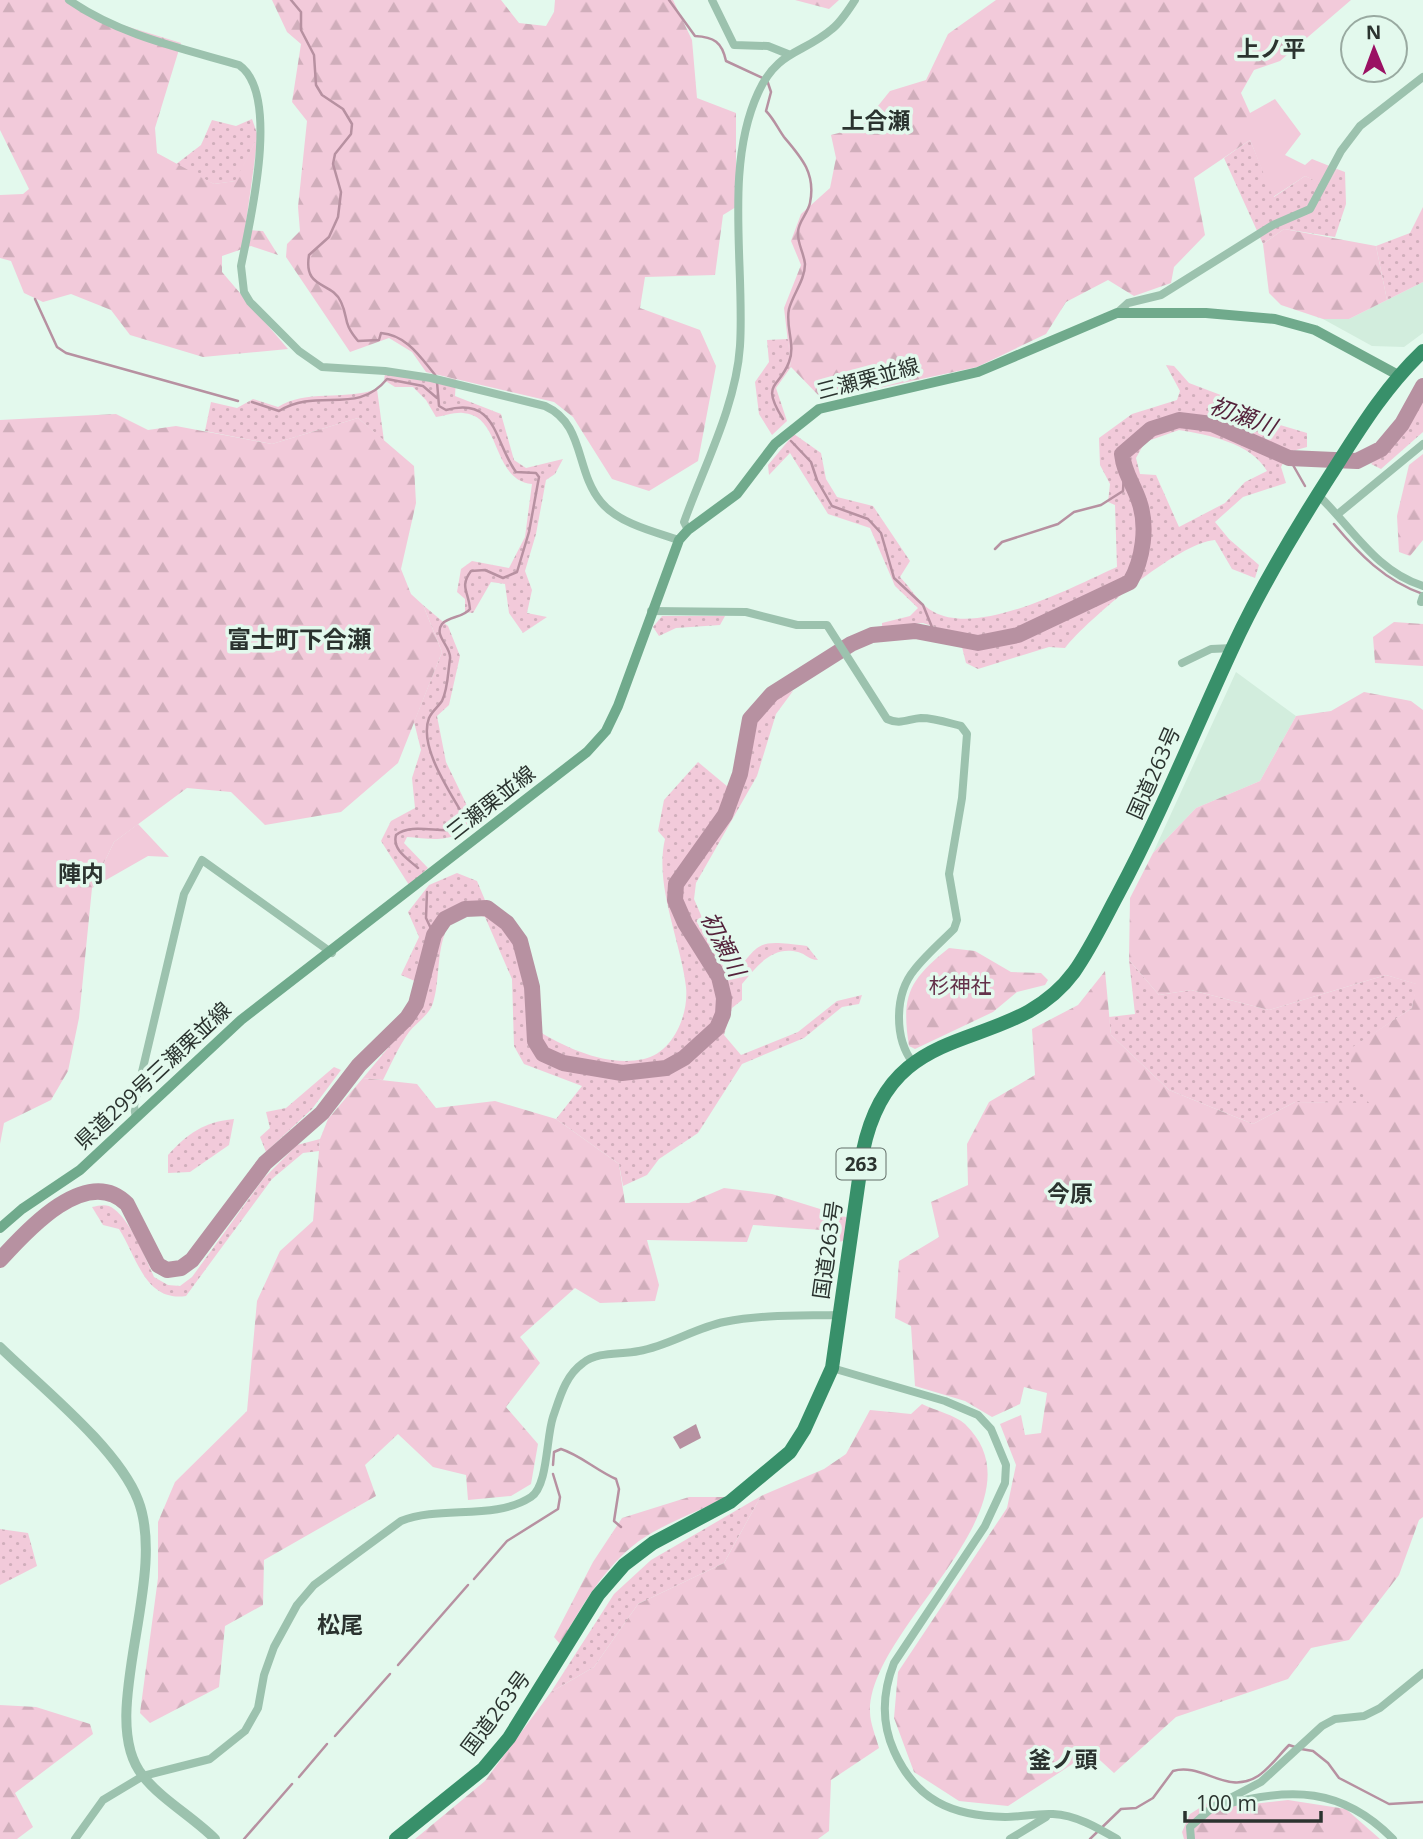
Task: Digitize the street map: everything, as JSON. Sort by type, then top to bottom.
[{"type":"highway","name":"国道263号","points":[[396,1839],[483,1769],[509,1738],[598,1595],[624,1564],[653,1543],[730,1502],[790,1452],[804,1430],[832,1368],[868,1124],[881,1096],[913,1063],[931,1052],[1040,1004],[1074,971],[1157,821],[1233,648],[1317,494],[1364,421],[1398,375],[1423,351]]},
{"type":"main road","name":"三瀬栗並線","points":[[331,953],[587,752],[606,731],[618,706],[679,540],[688,530],[737,494],[775,444],[819,409],[978,372],[1117,313],[1206,313],[1275,319],[1315,330],[1398,375]]},
{"type":"main road","name":"県道299号三瀬栗並線","points":[[0,1228],[22,1209],[80,1170],[242,1020],[331,953]]},
{"type":"street","points":[[69,0],[98,20],[148,39],[239,65],[250,73],[255,92],[260,161],[241,266],[244,292],[299,351],[322,368],[385,371],[445,381],[545,406],[560,413],[568,422],[592,488],[601,503],[615,514],[679,540]]},
{"type":"street","points":[[712,0],[734,45],[768,46],[788,54]]},
{"type":"street","points":[[688,530],[684,522],[735,383],[740,345],[741,159],[756,96],[763,82],[788,54],[832,29],[855,0]]},
{"type":"street","points":[[1117,313],[1128,303],[1161,295],[1273,225],[1310,209],[1341,151],[1360,126],[1423,77]]},
{"type":"street","points":[[1338,514],[1423,444]]},
{"type":"street","points":[[1317,494],[1338,514],[1376,560],[1395,575],[1423,586]]},
{"type":"street","points":[[651,611],[746,612],[797,625],[827,625],[887,719],[902,722],[921,718],[941,721],[961,726],[967,734],[962,798],[949,874],[957,920],[954,929],[913,971],[901,995],[899,1025],[907,1054],[913,1063]]},
{"type":"street","points":[[1182,663],[1211,649],[1233,648]]},
{"type":"street","points":[[136,1118],[134,1106],[184,894],[202,860],[331,953]]},
{"type":"street","points":[[75,1839],[103,1800],[143,1776],[210,1759],[245,1731],[258,1708],[264,1675],[274,1647],[297,1605],[314,1585],[401,1521],[415,1515],[499,1507],[533,1496],[539,1488],[547,1437],[566,1381],[586,1360],[605,1354],[640,1351],[722,1322],[782,1314],[841,1315]]},
{"type":"street","points":[[0,1347],[119,1466],[138,1499],[145,1524],[145,1583],[126,1712],[131,1756],[143,1776],[215,1839]]},
{"type":"street","points":[[832,1368],[945,1401],[978,1415],[991,1429],[1006,1465],[1005,1483],[985,1526],[894,1663],[886,1683],[885,1726],[900,1764],[922,1793],[939,1804],[962,1812],[1006,1817],[1055,1814],[1090,1824],[1117,1839]]},
{"type":"street","points":[[1191,1839],[1190,1826],[1213,1807],[1261,1782],[1301,1744],[1335,1719],[1364,1716],[1380,1707],[1423,1673]]},
{"type":"street","points":[[1213,1807],[1272,1796],[1322,1795],[1347,1803],[1372,1818],[1392,1839]]},
{"type":"street","points":[[1010,1839],[1038,1820],[1055,1814]]},
{"type":"shaded area","points":[[1423,282],[1423,333],[1404,347],[1372,346],[1323,319],[1349,319]]},
{"type":"shaded area","points":[[1236,672],[1296,716],[1260,781],[1196,808],[1153,853]]},
{"type":"shaded area","points":[[696,1424],[701,1438],[680,1449],[673,1437]]},
{"type":"green space","points":[[0,0],[74,0],[103,19],[181,43],[155,128],[157,153],[214,184],[235,181],[258,136],[245,230],[263,231],[278,255],[251,246],[222,256],[222,272],[288,349],[203,357],[130,335],[111,310],[71,294],[43,302],[24,293],[11,261],[0,258],[0,195],[23,194],[29,189],[0,130]]},
{"type":"green space","points":[[272,0],[501,0],[519,23],[546,26],[554,12],[555,0],[673,0],[692,40],[697,98],[736,113],[736,207],[723,215],[715,275],[645,277],[640,308],[700,330],[716,366],[698,461],[649,491],[612,479],[573,417],[554,402],[426,372],[412,352],[389,338],[350,352],[286,257],[287,244],[300,231],[298,207],[307,121],[292,102],[301,44],[287,32]]},
{"type":"green space","points":[[795,0],[839,0],[829,9]]},
{"type":"green space","points":[[996,0],[1351,0],[1280,61],[1254,70],[1241,93],[1250,113],[1250,140],[1194,178],[1205,235],[1174,267],[1171,283],[1134,296],[1108,280],[1066,302],[1046,334],[977,367],[823,400],[791,367],[784,308],[801,265],[791,241],[801,214],[830,188],[836,158],[831,135],[861,127],[890,91],[926,80],[948,34]]},
{"type":"green space","points":[[1275,99],[1301,134],[1285,155],[1305,165],[1312,159],[1337,169],[1328,187],[1305,176],[1273,197],[1250,140],[1250,113]]},
{"type":"green space","points":[[252,119],[258,136],[236,181],[214,184],[175,165],[201,145],[212,120],[236,126]]},
{"type":"green space","points":[[1250,140],[1274,197],[1305,176],[1328,186],[1337,169],[1345,172],[1346,204],[1335,237],[1284,229],[1263,244],[1224,158]]},
{"type":"green space","points":[[1423,207],[1423,282],[1387,300],[1376,246],[1410,233]]},
{"type":"green space","points":[[1284,229],[1376,246],[1387,300],[1349,319],[1323,319],[1281,305],[1269,293],[1263,244]]},
{"type":"green space","points":[[788,339],[791,367],[776,388],[787,421],[772,435],[759,414],[755,382],[769,362],[767,340]]},
{"type":"green space","points":[[1166,365],[1174,366],[1189,383],[1226,397],[1227,409],[1307,433],[1307,447],[1289,452],[1281,467],[1286,483],[1243,497],[1215,522],[1229,539],[1259,565],[1255,578],[1232,569],[1215,540],[1199,544],[1158,567],[1135,584],[1093,619],[1065,648],[1049,647],[978,669],[966,663],[959,635],[923,623],[882,627],[882,623],[910,616],[918,608],[895,586],[870,528],[828,514],[790,453],[769,475],[768,465],[794,434],[821,453],[826,479],[837,497],[873,506],[910,561],[900,577],[925,605],[934,612],[953,618],[1001,614],[1052,596],[1117,567],[1115,505],[1108,502],[1110,484],[1100,465],[1099,438],[1132,414],[1177,400],[1180,391]],"holes":[[[1179,430],[1216,438],[1240,447],[1251,453],[1267,471],[1245,482],[1225,503],[1179,527],[1156,475],[1140,474],[1136,458],[1145,442]]]},
{"type":"green space","points":[[386,368],[456,379],[455,396],[501,414],[514,460],[526,468],[563,459],[555,474],[546,480],[536,534],[525,571],[532,590],[527,613],[547,617],[523,633],[509,613],[505,584],[491,582],[473,613],[465,612],[465,599],[457,592],[461,569],[472,561],[509,568],[525,537],[532,484],[519,480],[509,471],[491,435],[475,416],[460,413],[436,417],[426,400],[413,387],[395,387],[384,380]]},
{"type":"green space","points":[[377,389],[384,441],[358,418],[272,444],[205,431],[211,402],[237,408],[253,399],[278,407],[301,398]]},
{"type":"green space","points":[[1423,397],[1423,432],[1381,469],[1371,464],[1406,429]]},
{"type":"green space","points":[[116,414],[148,430],[176,426],[272,444],[358,418],[414,466],[416,503],[401,569],[411,594],[423,605],[442,652],[398,763],[341,812],[265,825],[231,792],[187,788],[114,842],[92,888],[79,1018],[68,1071],[51,1100],[4,1123],[0,1144],[0,420]]},
{"type":"green space","points":[[1423,454],[1423,540],[1410,556],[1399,552],[1397,516],[1409,465]]},
{"type":"green space","points":[[423,605],[448,626],[460,656],[449,705],[437,716],[446,762],[473,818],[467,827],[453,836],[436,839],[407,837],[404,843],[428,868],[409,885],[381,841],[391,821],[415,808],[412,778],[421,750],[414,722],[442,652]]},
{"type":"green space","points":[[662,616],[725,616],[720,625],[676,628],[659,636],[653,627]]},
{"type":"green space","points":[[1394,622],[1423,624],[1423,666],[1375,663],[1373,637]]},
{"type":"green space","points":[[793,691],[776,714],[757,776],[696,883],[694,899],[729,980],[754,951],[767,944],[807,946],[818,960],[798,952],[780,952],[766,959],[742,984],[742,1000],[732,1008],[724,1035],[741,1055],[798,1032],[837,1001],[862,995],[859,1004],[842,1007],[804,1038],[742,1064],[698,1133],[659,1159],[647,1175],[623,1186],[619,1164],[556,1119],[582,1086],[524,1064],[514,1046],[512,979],[485,917],[467,915],[455,919],[447,929],[442,943],[436,990],[429,1011],[405,1037],[383,1080],[363,1078],[424,1005],[426,986],[401,975],[419,937],[408,912],[429,885],[457,873],[477,881],[487,905],[526,949],[538,1031],[575,1050],[616,1061],[644,1059],[663,1049],[677,1032],[685,1010],[686,998],[683,970],[665,894],[665,839],[658,831],[664,800],[698,762],[728,787],[739,789],[760,714],[770,701]]},
{"type":"green space","points":[[1364,692],[1411,701],[1423,710],[1423,1517],[1419,1520],[1399,1575],[1349,1640],[1311,1648],[1288,1679],[1176,1717],[1114,1773],[1091,1752],[1008,1806],[959,1801],[914,1772],[894,1718],[898,1672],[1007,1508],[1016,1465],[1000,1424],[1021,1415],[1025,1435],[1041,1433],[1047,1393],[1024,1387],[1020,1404],[992,1417],[965,1401],[915,1386],[911,1326],[895,1318],[899,1261],[939,1237],[931,1202],[968,1185],[967,1144],[989,1102],[1035,1075],[1032,1029],[1078,1005],[1105,971],[1111,1035],[1169,1090],[1253,1124],[1295,1102],[1369,1103],[1351,1077],[1351,1048],[1412,1008],[1416,984],[1386,975],[1269,1010],[1191,990],[1159,995],[1129,960],[1130,898],[1153,853],[1196,808],[1260,781],[1296,716],[1331,711]]},
{"type":"green space","points":[[138,824],[169,857],[148,856],[92,888],[114,842]]},
{"type":"green space","name":"杉神社","points":[[949,948],[975,951],[1011,972],[1041,973],[1048,980],[1045,985],[1017,992],[993,1012],[915,1049],[909,1046],[906,1014],[911,990],[925,970]]},
{"type":"green space","points":[[1129,960],[1159,995],[1191,990],[1269,1010],[1386,975],[1417,984],[1412,1008],[1352,1048],[1370,1104],[1295,1102],[1253,1124],[1169,1090],[1111,1035],[1109,1017],[1135,1014]]},
{"type":"green space","points":[[334,1067],[341,1070],[312,1109],[266,1152],[260,1137],[270,1128],[266,1112],[286,1108]]},
{"type":"green space","points":[[363,1078],[417,1084],[436,1108],[495,1101],[556,1119],[619,1164],[625,1203],[689,1203],[724,1188],[772,1194],[849,1218],[845,1241],[824,1243],[821,1230],[753,1225],[747,1242],[647,1240],[659,1285],[655,1301],[600,1303],[575,1288],[520,1337],[540,1363],[506,1407],[538,1444],[531,1484],[511,1496],[468,1500],[466,1475],[433,1467],[398,1434],[365,1465],[376,1496],[264,1560],[263,1605],[225,1626],[219,1687],[150,1723],[140,1713],[158,1578],[158,1522],[175,1482],[247,1411],[257,1301],[280,1251],[313,1221],[320,1139],[328,1119]]},
{"type":"green space","points":[[234,1119],[229,1145],[190,1172],[168,1173],[168,1155],[183,1141],[205,1126]]},
{"type":"green space","points":[[320,1139],[319,1151],[303,1153],[272,1179],[186,1296],[172,1296],[152,1285],[137,1264],[119,1229],[103,1225],[92,1207],[106,1205],[121,1215],[132,1231],[154,1277],[168,1285],[180,1286],[192,1277],[264,1178],[297,1145]]},
{"type":"green space","points":[[922,1404],[965,1424],[985,1456],[986,1492],[972,1529],[896,1643],[877,1679],[870,1712],[879,1748],[831,1780],[829,1831],[818,1839],[415,1839],[485,1781],[551,1692],[594,1667],[638,1604],[724,1563],[761,1496],[824,1469],[846,1454],[870,1410],[911,1414]]},
{"type":"green space","points":[[761,1496],[724,1563],[638,1604],[594,1667],[551,1692],[614,1594],[651,1560]]},
{"type":"green space","points":[[689,1497],[727,1497],[660,1528],[626,1552],[594,1588],[560,1644],[554,1637],[593,1562],[622,1518]]},
{"type":"green space","points":[[0,1529],[28,1533],[37,1566],[0,1585]]},
{"type":"green space","points":[[0,1705],[36,1707],[90,1724],[93,1734],[15,1793],[33,1827],[17,1839],[0,1839]]},
{"type":"green space","points":[[1212,1800],[1226,1807],[1288,1800],[1346,1809],[1380,1839],[1184,1839],[1182,1832],[1190,1814]]},
{"type":"waterway","points":[[291,0],[301,12],[301,30],[314,55],[316,85],[322,95],[343,109],[352,124],[351,134],[335,154],[333,164],[341,192],[338,217],[329,237],[309,255],[310,274],[319,284],[337,295],[346,321],[358,341],[379,340],[381,333],[398,338],[413,348],[436,376]]},
{"type":"waterway","points":[[669,0],[695,36],[716,42],[726,61],[767,80],[771,92],[766,111],[802,159],[809,175],[810,203],[798,232],[805,264],[788,316],[791,356],[772,392],[783,419]]},
{"type":"waterway","points":[[35,299],[57,347],[66,353],[238,401]]},
{"type":"waterway","points":[[252,402],[279,411],[308,401],[350,399],[375,390],[387,379],[423,386],[437,398]]},
{"type":"waterway","points":[[418,868],[399,850],[396,835],[410,829],[460,829],[464,817],[437,769],[428,742],[429,718],[444,696],[450,659],[440,628],[445,621],[470,609],[465,586],[471,571],[485,570],[503,578],[517,572],[529,532],[539,477],[536,473],[516,472],[492,424],[485,416],[463,407],[446,410],[439,406],[437,382]]},
{"type":"waterway","name":"初瀬川","points":[[0,1260],[26,1233],[59,1206],[76,1196],[94,1192],[111,1194],[127,1204],[158,1265],[167,1270],[181,1268],[192,1260],[265,1163],[322,1113],[359,1065],[407,1018],[416,1004],[434,935],[445,919],[465,909],[487,908],[507,923],[520,941],[532,987],[535,1041],[543,1054],[563,1063],[622,1073],[666,1068],[684,1058],[717,1028],[723,1014],[724,998],[719,977],[685,923],[675,900],[676,884],[725,815],[740,774],[750,719],[772,694],[851,644],[872,635],[915,631],[978,643],[1018,635],[1130,582],[1141,553],[1144,532],[1142,511],[1122,454],[1151,429],[1179,420],[1212,424],[1289,458],[1357,461],[1381,449],[1402,424],[1423,386]]},
{"type":"waterway","points":[[791,441],[811,462],[817,480],[832,506],[868,519],[881,533],[894,578],[923,605],[936,637]]},
{"type":"waterway","points":[[1289,458],[1305,486]]},
{"type":"waterway","points":[[995,549],[1002,542],[1058,524],[1074,512],[1101,505],[1123,491],[1124,471]]},
{"type":"waterway","points":[[1334,524],[1353,546],[1385,574],[1423,594]]},
{"type":"waterway","points":[[427,892],[426,918],[434,935]]},
{"type":"waterway","points":[[553,1465],[554,1452],[561,1449],[616,1479],[619,1489],[614,1521],[621,1527]]},
{"type":"waterway","points":[[474,1579],[507,1541],[558,1509],[560,1497],[553,1474]]},
{"type":"waterway","points":[[398,1665],[468,1585]]},
{"type":"waterway","points":[[335,1736],[390,1674]]},
{"type":"waterway","points":[[299,1777],[327,1744]]},
{"type":"waterway","points":[[1090,1839],[1121,1809],[1136,1808],[1153,1798],[1173,1771],[1184,1769],[1225,1781],[1247,1781],[1262,1773],[1289,1745],[1295,1747]]},
{"type":"waterway","points":[[1301,1749],[1313,1751],[1328,1763],[1339,1778],[1389,1804],[1423,1802]]},
{"type":"waterway","points":[[244,1839],[292,1784]]},
{"type":"district","name":"上ノ平","points":[[1271,49]]},
{"type":"district","name":"上合瀬","points":[[876,121]]},
{"type":"district","name":"富士町下合瀬","points":[[299,640]]},
{"type":"district","name":"陣内","points":[[81,874]]},
{"type":"district","name":"今原","points":[[1070,1194]]},
{"type":"district","name":"松尾","points":[[340,1625]]},
{"type":"district","name":"釜ノ頭","points":[[1063,1760]]}]
